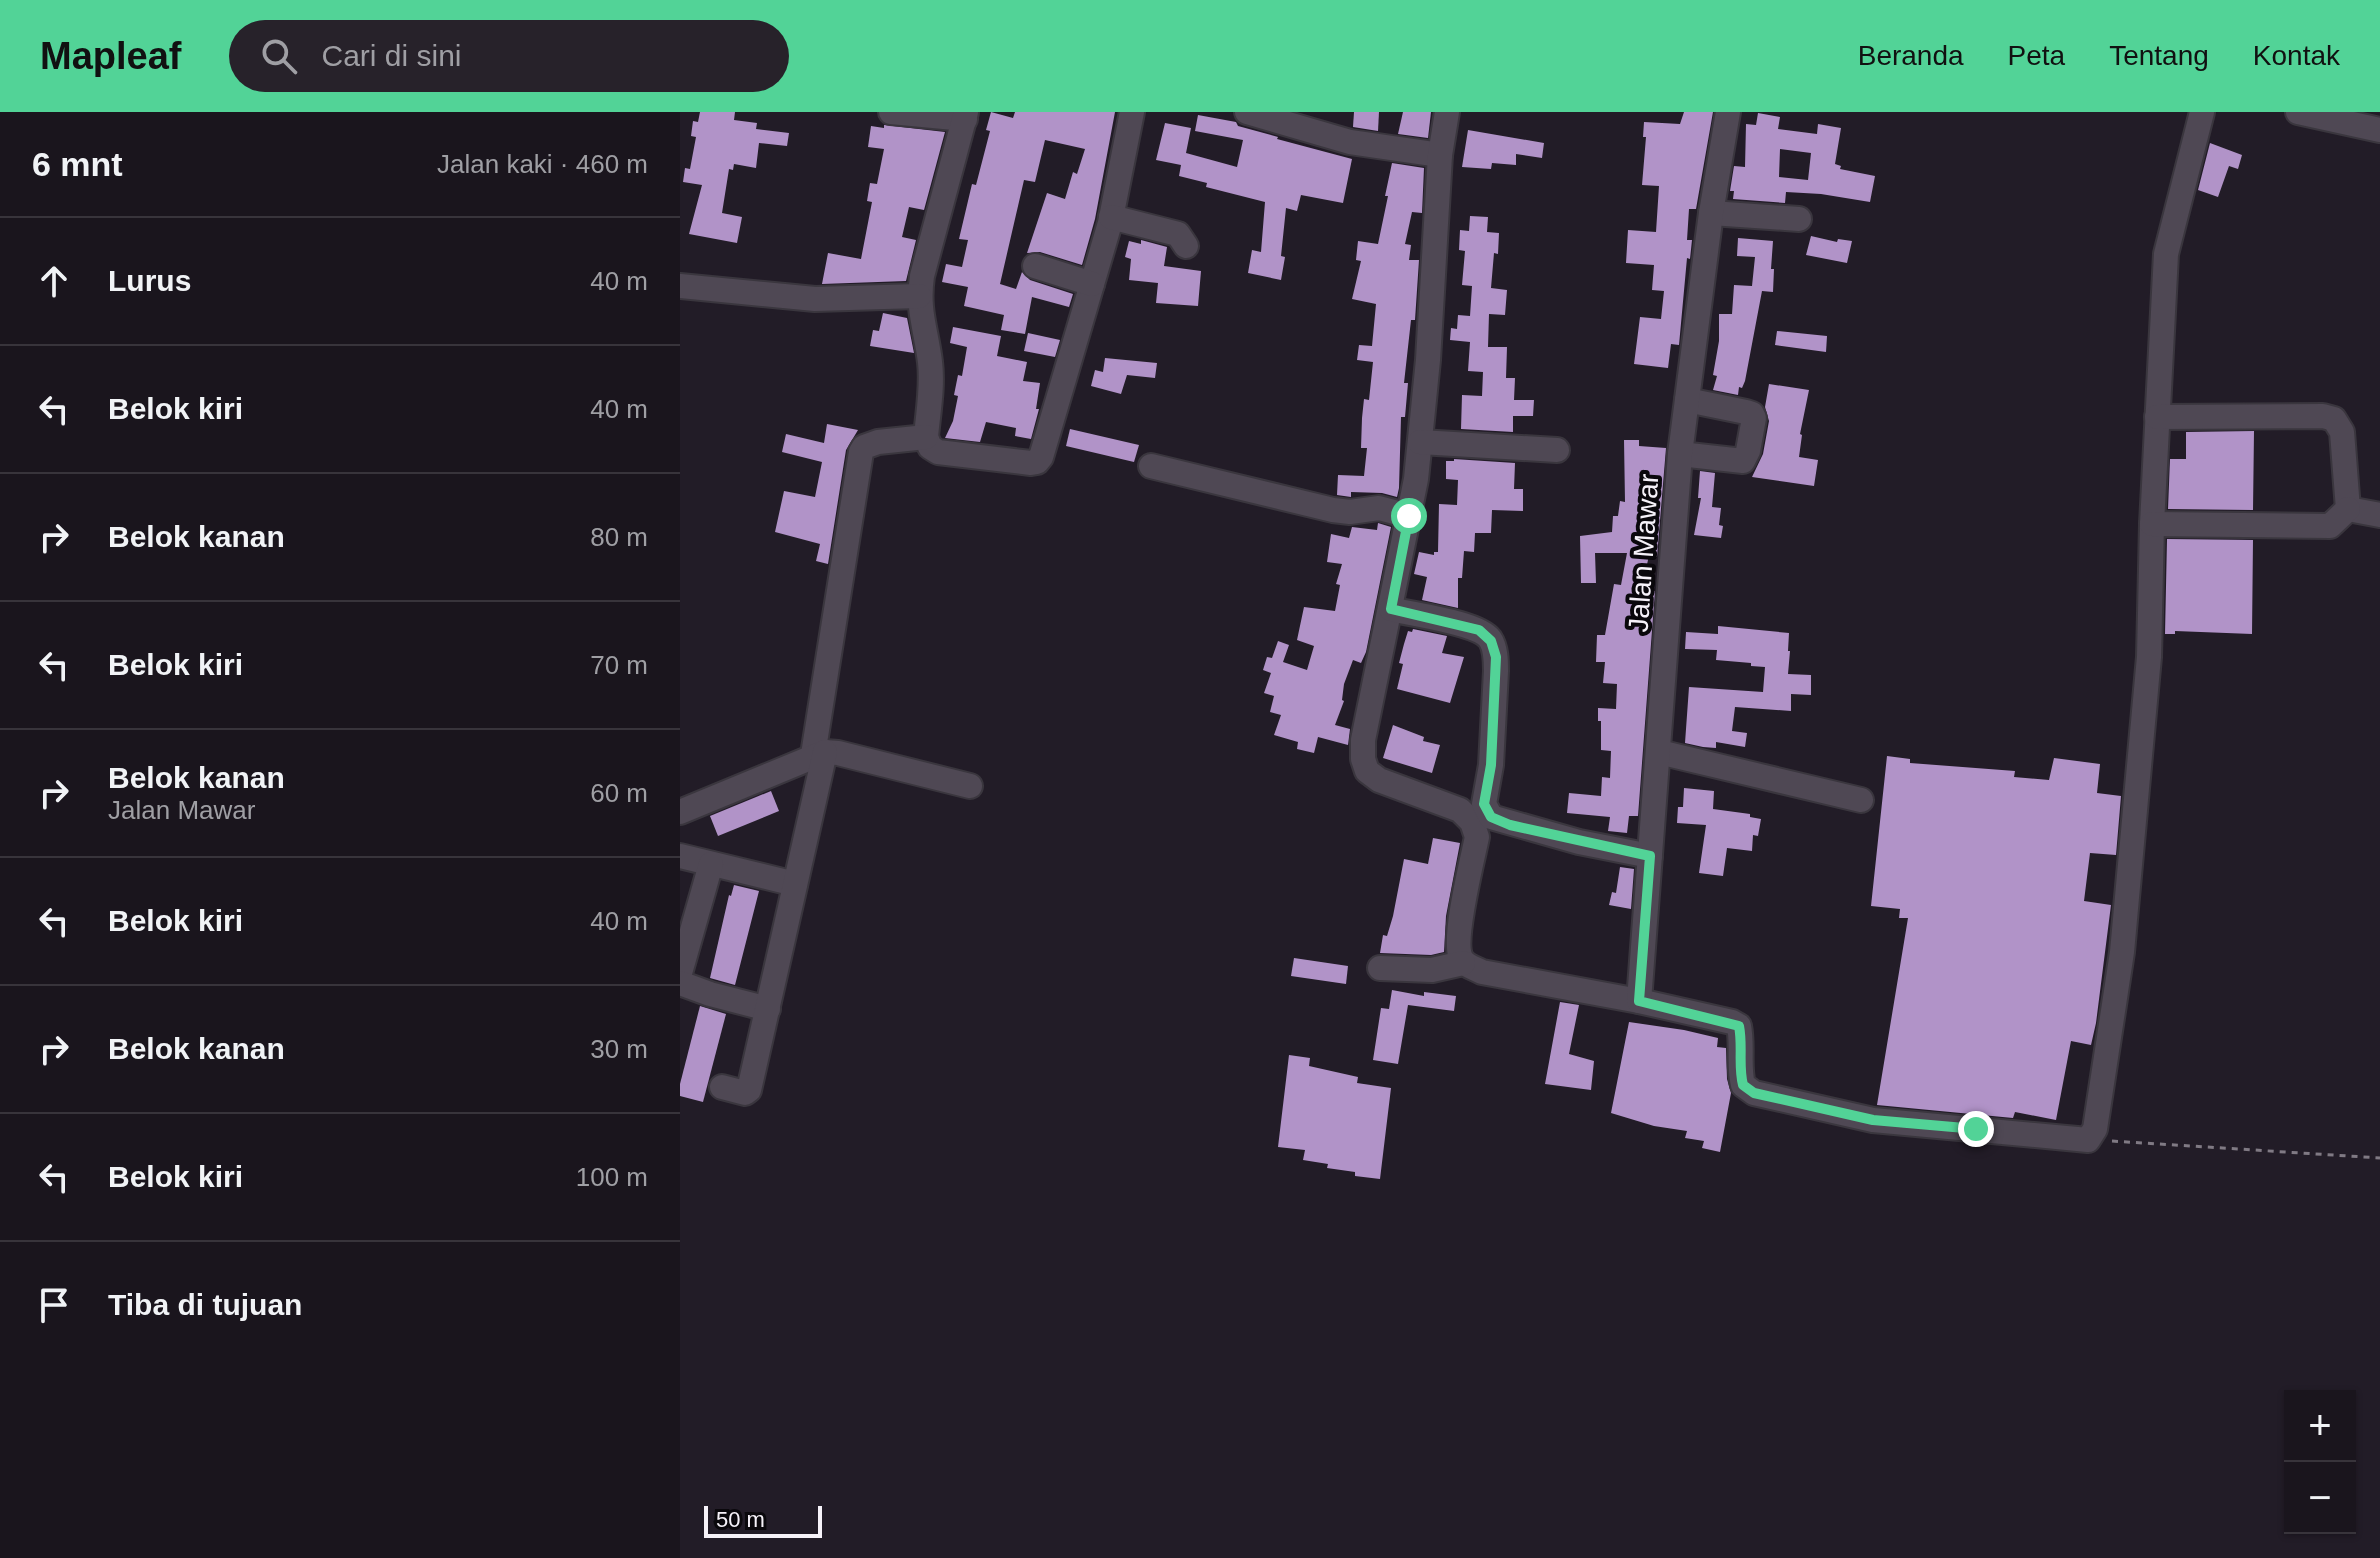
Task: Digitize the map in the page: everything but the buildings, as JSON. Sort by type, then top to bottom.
[{"type":"street","points":[[891,112],[966,116],[919,296],[931,372],[926,437],[930,447],[938,452],[1037,462],[1111,217],[1132,112]]},
{"type":"street","points":[[1247,112],[1350,142],[1440,155]]},
{"type":"street","points":[[1447,112],[1440,155],[1420,442],[1409,516],[1363,740],[1363,759],[1367,771],[1379,780],[1460,810],[1472,822],[1477,837],[1459,935],[1459,953],[1463,963]]},
{"type":"street","name":"Jalan Mawar","points":[[1639,1001],[1680,454],[1711,213],[1728,112]]},
{"type":"street","points":[[1380,968],[1432,970],[1463,963],[1482,972],[1639,1001],[1739,1026],[1740,1072],[1743,1085],[1754,1093],[1873,1120],[2088,1140],[2095,1129],[2132,868],[2149,657],[2152,524],[2166,254],[2202,112]]},
{"type":"street","points":[[2298,112],[2380,130]]},
{"type":"street","points":[[1711,213],[1799,219]]},
{"type":"street","points":[[1111,217],[1178,234],[1186,246]]},
{"type":"street","points":[[1035,266],[1092,284]]},
{"type":"street","points":[[680,286],[815,299],[919,296]]},
{"type":"street","points":[[1680,454],[1743,461],[1754,418],[1746,412],[1687,400]]},
{"type":"street","points":[[2157,417],[2323,416],[2334,419],[2342,432],[2348,509]]},
{"type":"street","points":[[722,1087],[745,1093],[749,1090],[768,1009],[819,754],[861,452],[864,447],[878,442],[926,437]]},
{"type":"street","points":[[1420,442],[1557,450]]},
{"type":"street","points":[[1151,466],[1333,510],[1350,512],[1379,508],[1409,516]]},
{"type":"street","points":[[2348,509],[2380,515]]},
{"type":"street","points":[[2152,524],[2330,526],[2348,509]]},
{"type":"street","points":[[1391,609],[1479,630],[1491,641],[1496,671],[1491,765],[1484,804],[1491,817],[1510,825],[1579,842],[1650,856]]},
{"type":"street","points":[[1659,752],[1861,800]]},
{"type":"street","points":[[680,812],[819,754],[838,753],[970,786]]},
{"type":"street","points":[[680,856],[795,884]]},
{"type":"street","points":[[680,973],[711,864]]},
{"type":"street","points":[[680,983],[768,1009]]},
{"type":"path","points":[[2088,1140],[2380,1158]]},
{"type":"route","points":[[1409,516],[1391,609],[1479,630],[1491,641],[1496,657],[1491,765],[1484,804],[1486,811],[1491,817],[1510,825],[1650,856],[1639,1001],[1739,1026],[1740,1072],[1743,1085],[1754,1093],[1873,1120],[1976,1129]]}]
